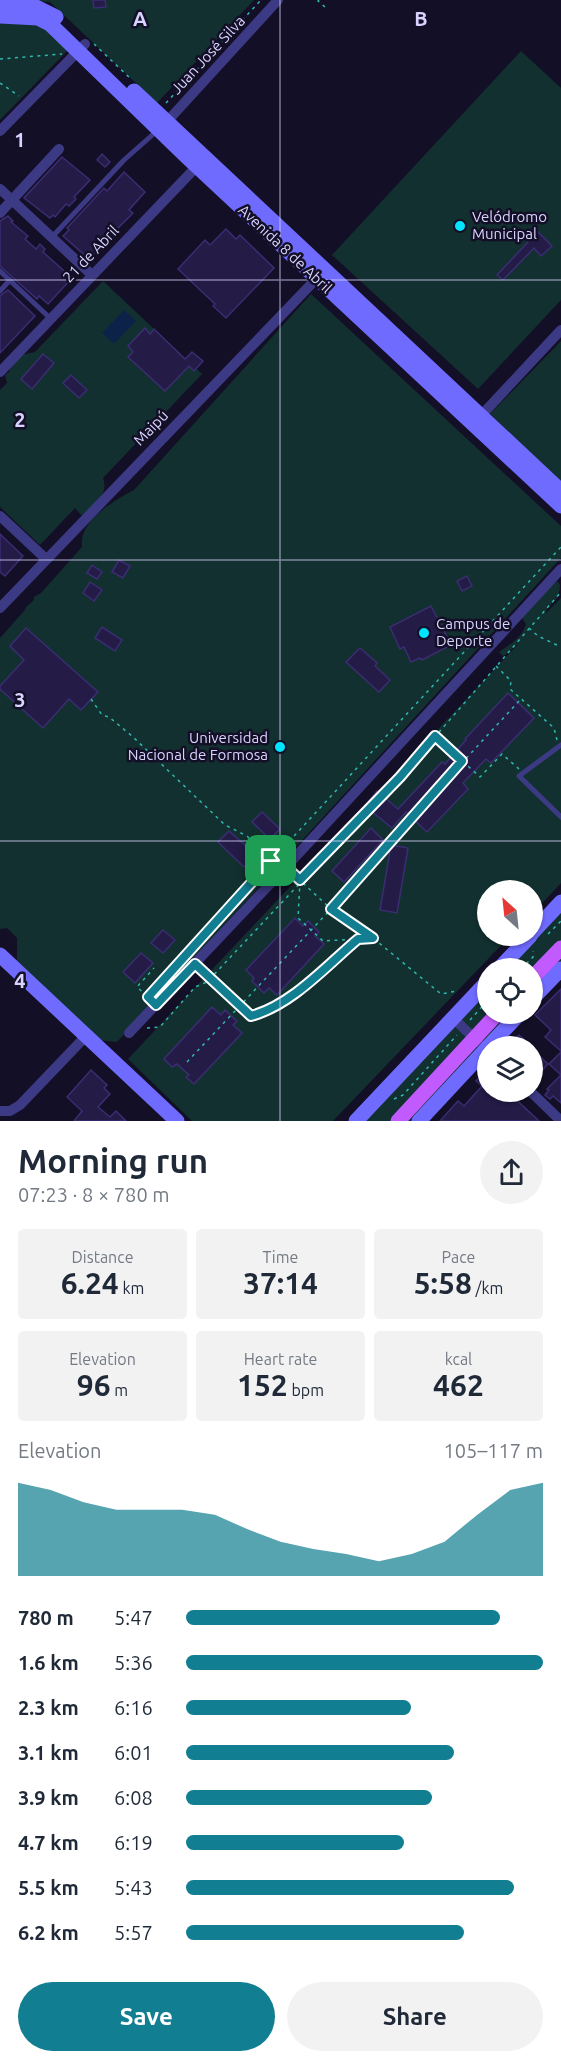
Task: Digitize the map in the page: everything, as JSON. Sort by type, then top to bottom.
[{"type":"main road","name":"Avenida 8 de Abril","points":[[0,5],[34,6],[43,9],[57,17],[77,46]]},
{"type":"main road","name":"Avenida 8 de Abril","points":[[0,16],[38,18],[51,24],[77,46],[165,123],[201,162],[477,420],[561,506]]},
{"type":"main road","name":"Avenida 8 de Abril","points":[[477,420],[561,491]]},
{"type":"main road","points":[[543,925],[561,902]]},
{"type":"main road","points":[[511,958],[524,946]]},
{"type":"main road","points":[[543,967],[561,948]]},
{"type":"main road","points":[[0,955],[177,1121]]},
{"type":"main road","points":[[543,988],[561,969]]},
{"type":"main road","points":[[356,1121],[458,1023],[477,996]]},
{"type":"main road","points":[[398,1121],[487,1024]]},
{"type":"main road","points":[[498,1036],[510,1024]]},
{"type":"main road","points":[[419,1121],[477,1059]]},
{"type":"street","name":"Juan José Silva","points":[[165,123],[278,0]]},
{"type":"street","points":[[0,130],[77,46]]},
{"type":"street","points":[[0,213],[59,149]]},
{"type":"street","name":"21 de Abril","points":[[0,372],[201,162]]},
{"type":"street","points":[[0,189],[92,275]]},
{"type":"street","name":"Maipú","points":[[0,608],[321,274]]},
{"type":"street","points":[[477,420],[561,330]]},
{"type":"street","points":[[0,516],[46,559]]},
{"type":"street","points":[[129,1033],[152,1001],[195,964],[561,569]]},
{"type":"street","points":[[458,1023],[477,1040]]},
{"type":"street","points":[[0,1111],[10,1111],[20,1105],[86,1036]]},
{"type":"street","points":[[541,1102],[561,1121]]},
{"type":"lane","points":[[52,237],[123,160],[165,123]]},
{"type":"lane","points":[[0,271],[51,319]]},
{"type":"lane","points":[[0,291],[10,280]]},
{"type":"lane","points":[[560,746],[519,777],[561,817]]},
{"type":"path","points":[[165,123],[161,108],[261,0]]},
{"type":"path","points":[[319,0],[318,2],[325,7]]},
{"type":"path","points":[[58,61],[77,46],[84,35],[138,86]]},
{"type":"path","points":[[59,47],[77,46]]},
{"type":"path","points":[[0,59],[77,46]]},
{"type":"path","points":[[0,83],[22,97]]},
{"type":"path","points":[[154,968],[137,987],[152,1001],[271,861],[561,547]]},
{"type":"path","points":[[141,1034],[148,1027],[160,1027],[195,987],[207,982],[300,880],[400,777],[561,592]]},
{"type":"path","points":[[529,628],[538,636],[561,647]]},
{"type":"path","points":[[496,665],[511,681],[510,689],[554,728],[560,746]]},
{"type":"path","points":[[91,699],[102,715],[109,717],[132,736],[225,825],[247,836],[271,861],[286,867],[331,909],[373,938],[441,994],[457,991]]},
{"type":"path","points":[[187,1062],[331,909],[462,761],[521,699]]},
{"type":"path","points":[[435,736],[474,772]]},
{"type":"path","points":[[300,880],[298,918],[323,940],[373,938]]},
{"type":"path","points":[[195,964],[251,1016],[285,1001],[358,939]]},
{"type":"path","points":[[391,1100],[403,1095],[447,1048],[458,1023],[477,1008]]},
{"type":"green space","points":[[0,0],[254,0],[157,103],[50,2]]},
{"type":"green space","points":[[0,21],[34,24],[48,29],[69,49],[0,120]]},
{"type":"green space","name":"Velódromo Municipal","points":[[521,51],[561,88],[561,300],[478,389],[332,255]]},
{"type":"green space","points":[[103,281],[202,374],[103,478],[103,494],[96,502],[81,515],[75,508],[40,545],[0,507],[0,390],[7,383],[5,375],[9,372],[13,361],[25,354],[35,352]]},
{"type":"green space","name":"Universidad Nacional de Formosa","points":[[311,294],[561,526],[561,558],[117,1042],[97,1040],[17,962],[17,938],[7,928],[0,929],[0,638],[34,600],[34,597],[41,593],[82,547],[82,537],[99,512],[134,490]]},
{"type":"green space","points":[[561,341],[561,481],[490,414]]},
{"type":"green space","points":[[557,581],[560,585],[558,596],[545,614],[561,598],[561,883],[543,902],[543,880],[477,880],[477,946],[500,946],[489,958],[477,958],[477,970],[333,1121],[192,1121],[128,1059],[520,642],[503,656],[499,652],[522,633],[526,624],[520,615]]},
{"type":"green space","points":[[561,908],[561,963],[543,983],[543,958],[514,958],[525,946],[543,946],[543,927]]},
{"type":"green space","points":[[477,998],[477,1024],[505,1024],[493,1036],[477,1036],[477,1054],[414,1121],[361,1121]]},
{"type":"water","points":[[124,310],[136,321],[114,344],[102,333]]},
{"type":"building","points":[[93,0],[105,0],[106,7],[94,8]]},
{"type":"building","points":[[102,154],[110,162],[105,167],[97,160]]},
{"type":"building","points":[[62,157],[90,180],[69,206],[66,204],[55,217],[53,215],[50,218],[24,198]]},
{"type":"building","points":[[124,172],[145,192],[129,210],[133,213],[115,231],[117,232],[107,243],[106,241],[89,259],[63,236],[69,230],[67,228],[104,188],[107,191]]},
{"type":"building","points":[[8,216],[13,221],[11,222],[28,236],[25,239],[36,249],[40,244],[45,249],[43,252],[72,278],[48,304],[39,296],[37,299],[0,266],[0,221]]},
{"type":"building","points":[[226,229],[236,239],[240,235],[274,268],[226,318],[213,306],[215,304],[178,269],[205,240],[210,245]]},
{"type":"building","points":[[535,229],[552,246],[541,256],[534,248],[503,280],[497,275],[528,242],[526,239]]},
{"type":"building","points":[[8,290],[35,316],[0,353],[0,296]]},
{"type":"building","points":[[145,328],[150,334],[154,329],[185,359],[192,352],[203,361],[194,371],[189,366],[165,391],[128,357],[133,352],[128,346]]},
{"type":"building","points":[[43,354],[54,363],[32,389],[21,379]]},
{"type":"building","points":[[71,375],[87,390],[79,398],[63,383]]},
{"type":"building","points":[[0,534],[23,556],[5,576],[0,572]]},
{"type":"building","points":[[119,560],[130,566],[123,578],[112,572]]},
{"type":"building","points":[[92,565],[102,572],[97,579],[87,573]]},
{"type":"building","points":[[467,576],[472,586],[462,591],[457,581]]},
{"type":"building","points":[[90,582],[102,590],[94,601],[83,593]]},
{"type":"building","points":[[431,606],[451,645],[422,660],[420,658],[411,662],[404,647],[400,649],[390,627]]},
{"type":"building","points":[[102,627],[122,640],[115,651],[95,638]]},
{"type":"building","points":[[26,628],[98,692],[81,710],[69,699],[43,728],[0,689],[0,686],[24,660],[10,646]]},
{"type":"building","points":[[360,648],[377,663],[375,666],[390,680],[379,692],[346,662]]},
{"type":"building","points":[[508,693],[534,718],[491,763],[486,759],[463,783],[468,789],[427,832],[406,812],[392,828],[365,806],[377,791],[398,809],[442,762],[445,764]]},
{"type":"building","points":[[262,812],[280,829],[270,839],[252,822]]},
{"type":"building","points":[[371,828],[383,840],[344,882],[332,871]]},
{"type":"building","points":[[229,831],[256,855],[244,867],[218,842]]},
{"type":"building","points":[[391,845],[408,848],[397,913],[380,910]]},
{"type":"building","points":[[295,918],[303,926],[308,921],[319,932],[315,936],[324,944],[277,995],[269,988],[264,993],[252,981],[254,978],[246,970]]},
{"type":"building","points":[[163,930],[175,940],[163,953],[151,943]]},
{"type":"building","points":[[141,953],[153,963],[135,983],[123,972]]},
{"type":"building","points":[[561,989],[561,1051],[545,1037],[551,1030],[543,1022],[543,1007]]},
{"type":"building","points":[[212,1007],[221,1015],[225,1010],[237,1021],[233,1025],[242,1033],[194,1084],[186,1077],[189,1075],[177,1064],[172,1067],[164,1059]]},
{"type":"building","points":[[561,1052],[561,1075],[549,1064]]},
{"type":"building","points":[[543,1059],[548,1064],[543,1069]]},
{"type":"building","points":[[91,1070],[107,1085],[104,1088],[110,1094],[98,1107],[110,1117],[116,1111],[126,1121],[74,1121],[82,1111],[67,1097]]},
{"type":"building","points":[[561,1075],[561,1103],[553,1096],[550,1099],[545,1095],[549,1090],[547,1089]]},
{"type":"building","points":[[477,1092],[477,1102],[519,1102],[539,1121],[440,1121],[458,1101],[464,1106]]},
{"type":"place","name":"Velódromo Municipal","points":[[460,226]]},
{"type":"place","name":"Campus de Deporte","points":[[424,633]]},
{"type":"place","name":"Universidad Nacional de Formosa","points":[[280,747]]},
{"type":"route","points":[[435,736],[462,761],[331,909],[373,938],[358,939],[285,1001],[262,1013],[251,1016],[195,964],[156,1005],[148,997],[271,861],[286,867],[300,880],[400,777],[435,736]]}]
